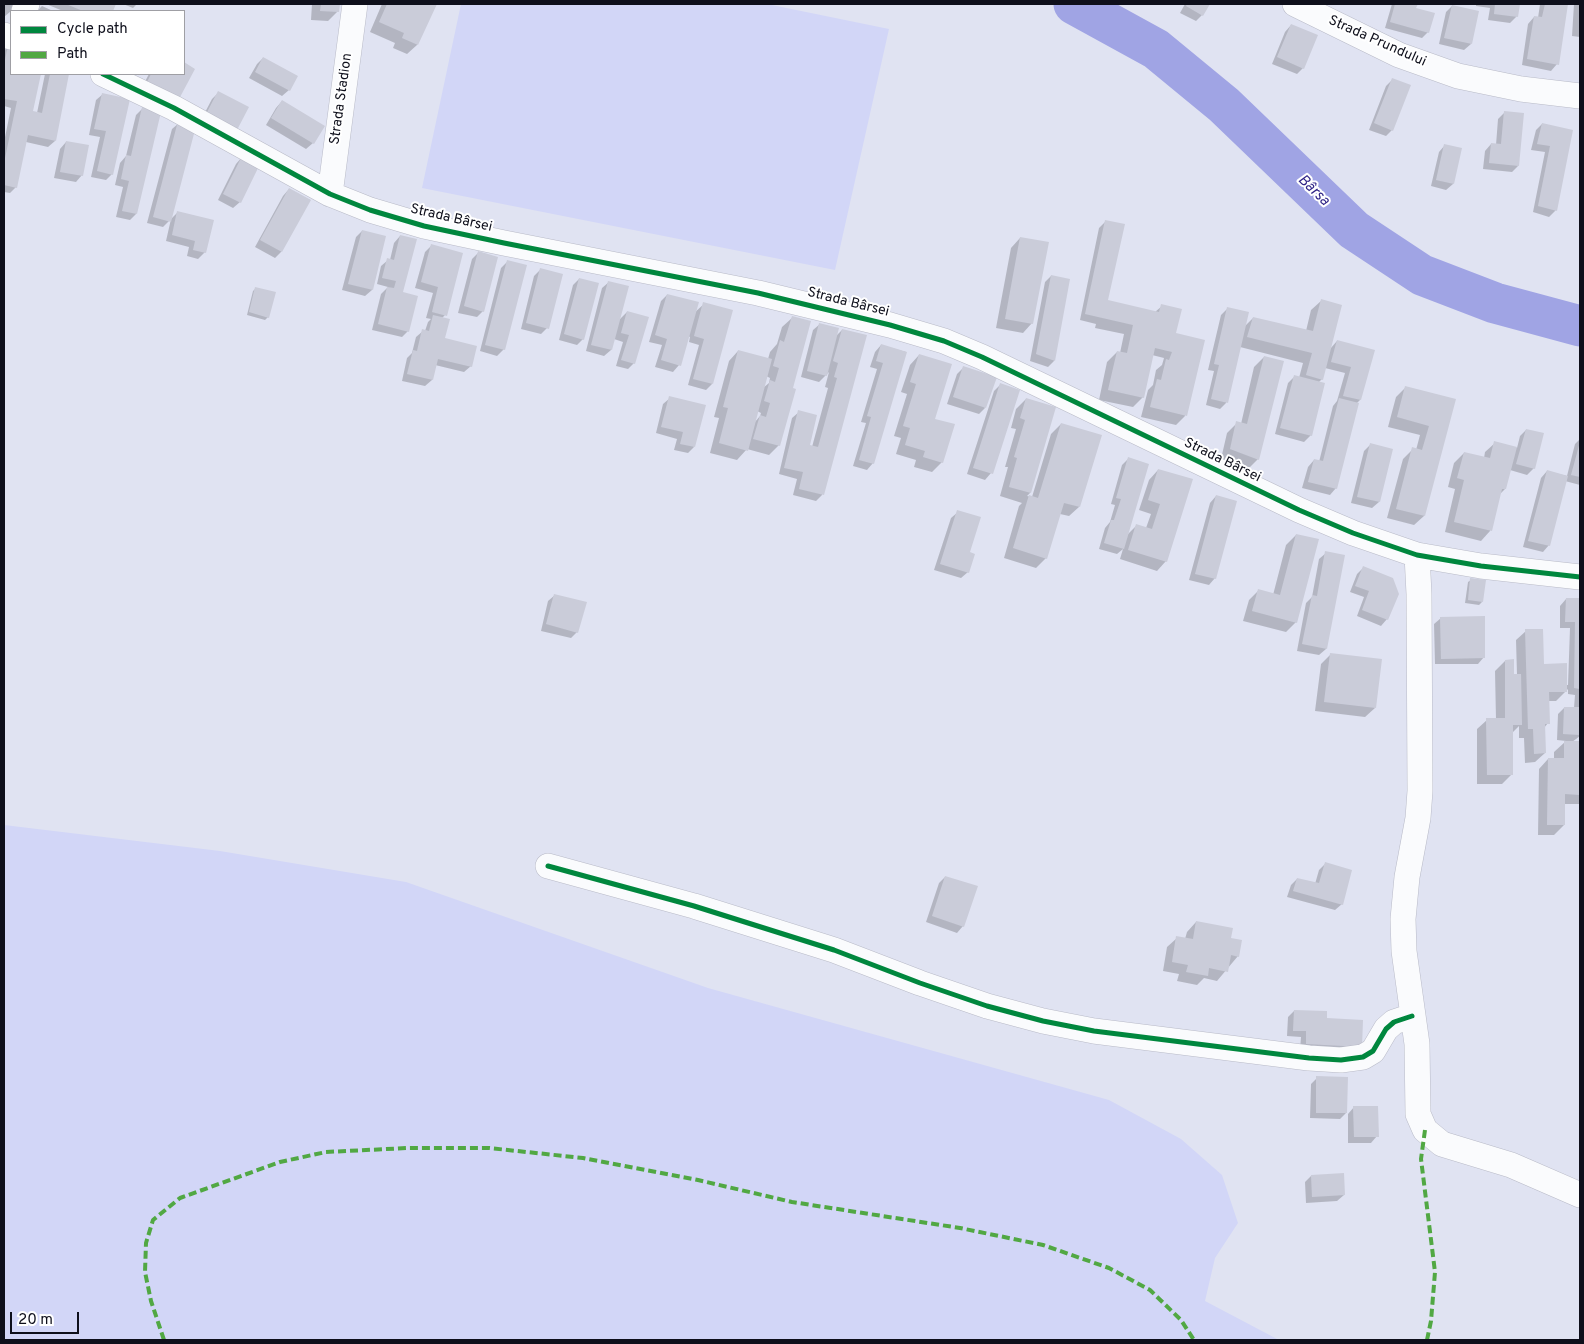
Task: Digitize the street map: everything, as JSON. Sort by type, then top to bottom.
[{"type":"street","name":"Strada Stadion","points":[[330,194],[355,4]]},
{"type":"street","name":"Strada Prundului","points":[[1294,4],[1399,55],[1458,76],[1521,90],[1580,96]]},
{"type":"street","name":"Strada Bârsei","points":[[105,75],[174,108],[330,194],[370,210],[424,226],[758,293],[890,325],[944,341],[1014,371],[1299,510],[1353,533],[1417,555],[1481,566],[1580,577]]},
{"type":"street","points":[[1417,555],[1419,594],[1420,791],[1418,818],[1407,876],[1403,920],[1404,951],[1417,1044],[1418,1114],[1425,1130],[1442,1144],[1511,1166],[1580,1196]]},
{"type":"street","points":[[548,866],[694,906],[825,947],[987,1006],[1043,1021],[1094,1030],[1309,1058],[1341,1060],[1363,1057],[1373,1051],[1386,1029],[1394,1022],[1412,1016]]},
{"type":"shaded area","points":[[461,4],[767,4],[889,29],[835,270],[422,188]]},
{"type":"shaded area","points":[[4,825],[220,851],[406,882],[708,988],[1109,1100],[1181,1139],[1222,1175],[1238,1223],[1215,1258],[1205,1301],[1279,1340],[4,1340]]},
{"type":"building","points":[[66,4],[116,4],[113,10],[81,10]]},
{"type":"building","points":[[321,4],[340,4],[339,12],[320,11]]},
{"type":"building","points":[[387,4],[437,4],[418,45],[402,38],[404,33],[379,22]]},
{"type":"building","points":[[1187,4],[1210,4],[1203,16],[1186,6]]},
{"type":"building","points":[[1395,4],[1418,4],[1416,8],[1435,13],[1429,33],[1390,22]]},
{"type":"building","points":[[1495,4],[1520,4],[1518,17],[1494,14]]},
{"type":"building","points":[[1545,4],[1568,4],[1559,65],[1527,59],[1534,16],[1542,17]]},
{"type":"building","points":[[1452,5],[1479,11],[1472,44],[1444,38]]},
{"type":"building","points":[[1291,24],[1318,35],[1304,69],[1277,57]]},
{"type":"building","points":[[8,45],[10,45],[10,75],[41,75],[33,111],[42,113],[50,75],[69,75],[56,141],[28,135],[17,188],[4,185],[4,163],[17,101],[4,99],[4,65]]},
{"type":"building","points":[[263,57],[298,76],[290,91],[255,72]]},
{"type":"building","points":[[185,63],[195,69],[179,99],[147,82],[150,75],[185,75]]},
{"type":"building","points":[[1392,78],[1411,85],[1393,131],[1374,123]]},
{"type":"building","points":[[218,91],[249,107],[237,130],[206,114]]},
{"type":"building","points":[[102,93],[130,99],[113,175],[97,171],[106,131],[94,129]]},
{"type":"building","points":[[282,100],[325,126],[314,144],[271,118]]},
{"type":"building","points":[[142,107],[161,112],[137,214],[122,211],[129,181],[121,179],[126,155],[131,156]]},
{"type":"building","points":[[1504,111],[1524,113],[1519,166],[1489,163],[1491,143],[1501,144]]},
{"type":"building","points":[[178,121],[196,126],[171,222],[153,217]]},
{"type":"building","points":[[1542,123],[1573,130],[1557,211],[1538,206],[1550,146],[1537,144]]},
{"type":"building","points":[[66,141],[89,145],[83,176],[60,172]]},
{"type":"building","points":[[1444,144],[1462,148],[1454,184],[1436,180]]},
{"type":"building","points":[[242,156],[260,164],[241,203],[223,194]]},
{"type":"building","points":[[289,188],[311,200],[282,252],[260,240]]},
{"type":"building","points":[[177,211],[214,220],[206,253],[193,250],[195,241],[172,235]]},
{"type":"building","points":[[1105,220],[1125,224],[1108,300],[1159,312],[1161,304],[1182,309],[1176,333],[1205,340],[1187,416],[1150,407],[1157,379],[1161,380],[1166,359],[1169,360],[1172,352],[1155,348],[1144,398],[1108,390],[1117,351],[1127,353],[1133,325],[1085,314]]},
{"type":"building","points":[[362,230],[386,236],[373,290],[348,284]]},
{"type":"building","points":[[400,235],[417,239],[403,292],[418,296],[409,332],[378,324],[387,287],[394,288],[396,281],[382,278],[387,258],[394,260]]},
{"type":"building","points":[[1020,237],[1049,242],[1033,324],[1005,319]]},
{"type":"building","points":[[431,244],[463,253],[447,316],[432,312],[438,287],[421,282]]},
{"type":"building","points":[[478,251],[498,257],[484,312],[464,306]]},
{"type":"building","points":[[507,260],[527,265],[505,350],[485,345]]},
{"type":"building","points":[[540,268],[563,274],[549,329],[526,323]]},
{"type":"building","points":[[1051,275],[1070,279],[1055,361],[1036,354]]},
{"type":"building","points":[[579,278],[599,283],[584,340],[564,334]]},
{"type":"building","points":[[608,281],[629,286],[612,350],[591,345]]},
{"type":"building","points":[[255,287],[276,292],[269,318],[249,312]]},
{"type":"building","points":[[667,294],[699,302],[681,366],[661,360],[667,339],[655,335]]},
{"type":"building","points":[[1321,299],[1342,305],[1323,380],[1306,375],[1312,353],[1247,337],[1253,317],[1313,331]]},
{"type":"building","points":[[703,302],[733,310],[713,384],[693,379],[704,339],[694,336]]},
{"type":"building","points":[[1227,307],[1249,312],[1228,403],[1211,399],[1219,365],[1214,364]]},
{"type":"building","points":[[627,311],[649,317],[635,364],[621,360],[629,335],[621,333]]},
{"type":"building","points":[[433,315],[450,319],[445,338],[477,346],[472,367],[438,359],[433,380],[407,374],[413,350],[417,351],[422,329],[429,331]]},
{"type":"building","points":[[792,316],[811,321],[793,388],[796,389],[780,446],[753,439],[760,415],[766,417],[770,403],[764,401],[770,380],[775,382],[779,368],[773,366],[780,340],[784,342]]},
{"type":"building","points":[[819,323],[839,328],[827,376],[807,371]]},
{"type":"building","points":[[842,329],[867,335],[824,495],[799,489],[803,472],[784,468],[798,410],[817,415],[810,445],[818,447],[837,378],[834,377],[838,363],[833,361]]},
{"type":"building","points":[[1337,340],[1375,350],[1361,400],[1343,396],[1351,367],[1331,362]]},
{"type":"building","points":[[881,344],[907,352],[874,464],[859,460],[871,417],[867,416],[883,363],[876,361]]},
{"type":"building","points":[[738,350],[772,359],[748,451],[719,443],[728,408],[723,407]]},
{"type":"building","points":[[919,354],[952,364],[935,419],[955,424],[943,463],[923,457],[925,451],[905,445],[910,428],[903,426],[916,384],[910,382]]},
{"type":"building","points":[[1264,356],[1284,361],[1259,460],[1230,449],[1236,421],[1247,424]]},
{"type":"building","points":[[963,366],[997,377],[986,408],[953,397]]},
{"type":"building","points":[[1294,375],[1325,383],[1312,436],[1280,428]]},
{"type":"building","points":[[1000,383],[1020,390],[993,474],[973,468]]},
{"type":"building","points":[[1405,386],[1456,399],[1425,516],[1396,509],[1412,447],[1422,450],[1429,426],[1397,417]]},
{"type":"building","points":[[669,396],[706,405],[695,447],[680,444],[683,432],[661,427]]},
{"type":"building","points":[[1026,398],[1056,407],[1031,493],[1009,487],[1017,458],[1014,457],[1025,420],[1020,418]]},
{"type":"building","points":[[1339,398],[1359,403],[1337,489],[1308,482],[1314,459],[1323,461]]},
{"type":"building","points":[[1061,423],[1102,435],[1080,507],[1064,503],[1047,559],[1013,548],[1029,495],[1038,498]]},
{"type":"building","points":[[1526,429],[1544,433],[1535,469],[1516,464]]},
{"type":"building","points":[[1494,441],[1517,447],[1506,489],[1502,489],[1492,531],[1454,522],[1464,480],[1457,478],[1464,452],[1490,458]]},
{"type":"building","points":[[1580,442],[1580,477],[1571,475]]},
{"type":"building","points":[[1370,443],[1393,449],[1380,502],[1357,497]]},
{"type":"building","points":[[1128,457],[1149,464],[1124,549],[1104,543],[1111,520],[1114,520],[1121,499],[1116,498]]},
{"type":"building","points":[[1158,469],[1193,479],[1167,562],[1128,550],[1136,524],[1152,529],[1160,504],[1148,500]]},
{"type":"building","points":[[1547,470],[1568,476],[1550,546],[1528,541]]},
{"type":"building","points":[[1216,495],[1237,501],[1216,579],[1195,574]]},
{"type":"building","points":[[957,510],[981,517],[970,552],[975,554],[969,573],[940,564]]},
{"type":"building","points":[[1296,534],[1319,539],[1297,623],[1252,611],[1258,589],[1280,595]]},
{"type":"building","points":[[1325,551],[1345,555],[1327,649],[1302,644],[1312,595],[1317,596]]},
{"type":"building","points":[[1363,566],[1393,578],[1399,594],[1388,620],[1362,610],[1369,591],[1355,586]]},
{"type":"building","points":[[1470,578],[1486,580],[1483,602],[1468,600]]},
{"type":"building","points":[[554,594],[587,602],[578,633],[546,624]]},
{"type":"building","points":[[1566,598],[1580,598],[1580,689],[1574,688],[1575,622],[1565,622]]},
{"type":"building","points":[[1485,616],[1485,658],[1441,659],[1440,617]]},
{"type":"building","points":[[1525,629],[1543,629],[1544,664],[1567,663],[1567,692],[1549,692],[1550,724],[1545,724],[1546,753],[1534,754],[1533,729],[1528,729]]},
{"type":"building","points":[[1330,653],[1382,659],[1376,708],[1324,702]]},
{"type":"building","points":[[1514,659],[1514,674],[1521,674],[1522,725],[1513,725],[1513,775],[1487,775],[1486,718],[1505,718],[1505,660]]},
{"type":"building","points":[[1564,707],[1580,707],[1580,735],[1563,734]]},
{"type":"building","points":[[1564,741],[1580,741],[1580,795],[1565,794],[1565,825],[1547,825],[1548,758],[1564,758]]},
{"type":"building","points":[[1325,862],[1352,870],[1343,905],[1293,891],[1297,878],[1319,883]]},
{"type":"building","points":[[945,876],[978,886],[964,927],[932,916]]},
{"type":"building","points":[[1196,921],[1233,928],[1231,938],[1242,940],[1239,957],[1231,955],[1228,972],[1209,968],[1208,976],[1186,972],[1188,965],[1172,962],[1176,936],[1193,939]]},
{"type":"building","points":[[1294,1010],[1327,1011],[1327,1018],[1363,1020],[1362,1047],[1306,1044],[1306,1031],[1293,1031]]},
{"type":"building","points":[[1316,1076],[1348,1077],[1347,1113],[1316,1113]]},
{"type":"building","points":[[1353,1106],[1378,1106],[1379,1137],[1354,1137]]},
{"type":"building","points":[[1344,1173],[1345,1195],[1312,1197],[1311,1175]]},
{"type":"waterway","name":"Bârsa","points":[[1074,4],[1156,49],[1224,105],[1354,230],[1422,275],[1495,303],[1580,326]]},
{"type":"marked path","points":[[1425,1130],[1421,1159],[1435,1272],[1431,1321],[1427,1340]]},
{"type":"marked path","points":[[164,1340],[151,1301],[145,1272],[146,1243],[153,1220],[180,1198],[280,1162],[326,1152],[407,1148],[489,1148],[583,1158],[698,1180],[792,1202],[960,1228],[1043,1245],[1109,1268],[1150,1290],[1181,1320],[1194,1340]]},
{"type":"cycle path","points":[[105,75],[174,108],[330,194],[370,210],[424,226],[758,293],[890,325],[944,341],[982,357],[1299,510],[1353,533],[1417,555],[1481,566],[1580,577]]},
{"type":"cycle path","points":[[548,866],[694,906],[834,950],[987,1006],[1043,1021],[1094,1031],[1309,1058],[1341,1060],[1363,1057],[1373,1051],[1386,1029],[1394,1022],[1412,1016]]}]
